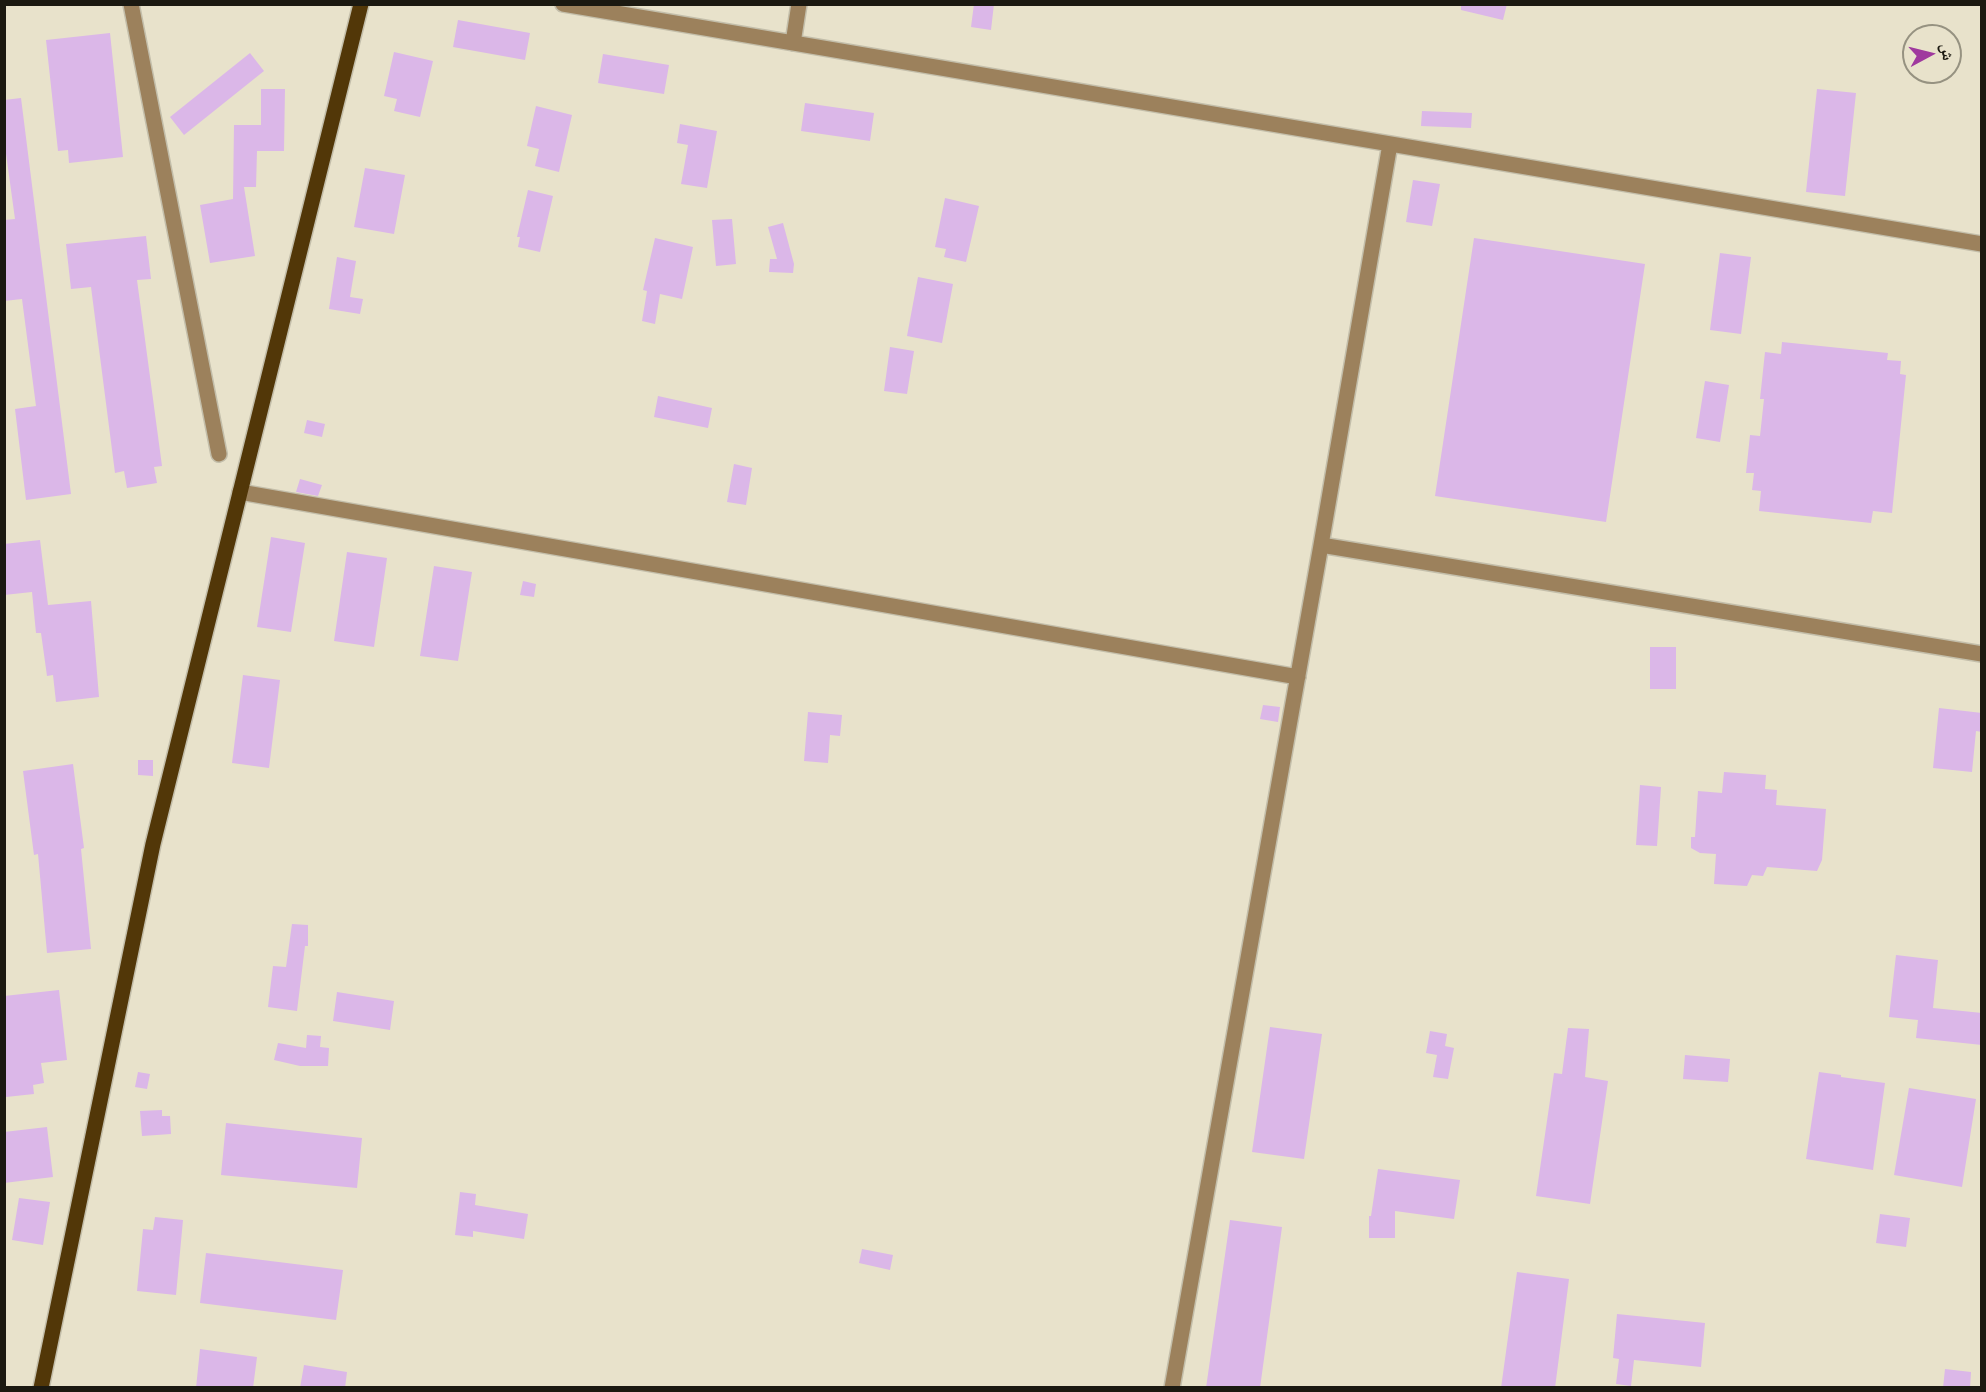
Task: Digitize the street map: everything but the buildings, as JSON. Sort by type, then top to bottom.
[{"type":"main road","points":[[41,1388],[153,844],[361,4]]},
{"type":"lane","points":[[131,4],[219,454]]},
{"type":"lane","points":[[563,4],[1982,244]]},
{"type":"lane","points":[[793,43],[799,4]]},
{"type":"lane","points":[[1172,1388],[1322,545],[1390,144]]},
{"type":"lane","points":[[240,492],[1298,677]]},
{"type":"lane","points":[[1322,545],[1982,654]]}]
